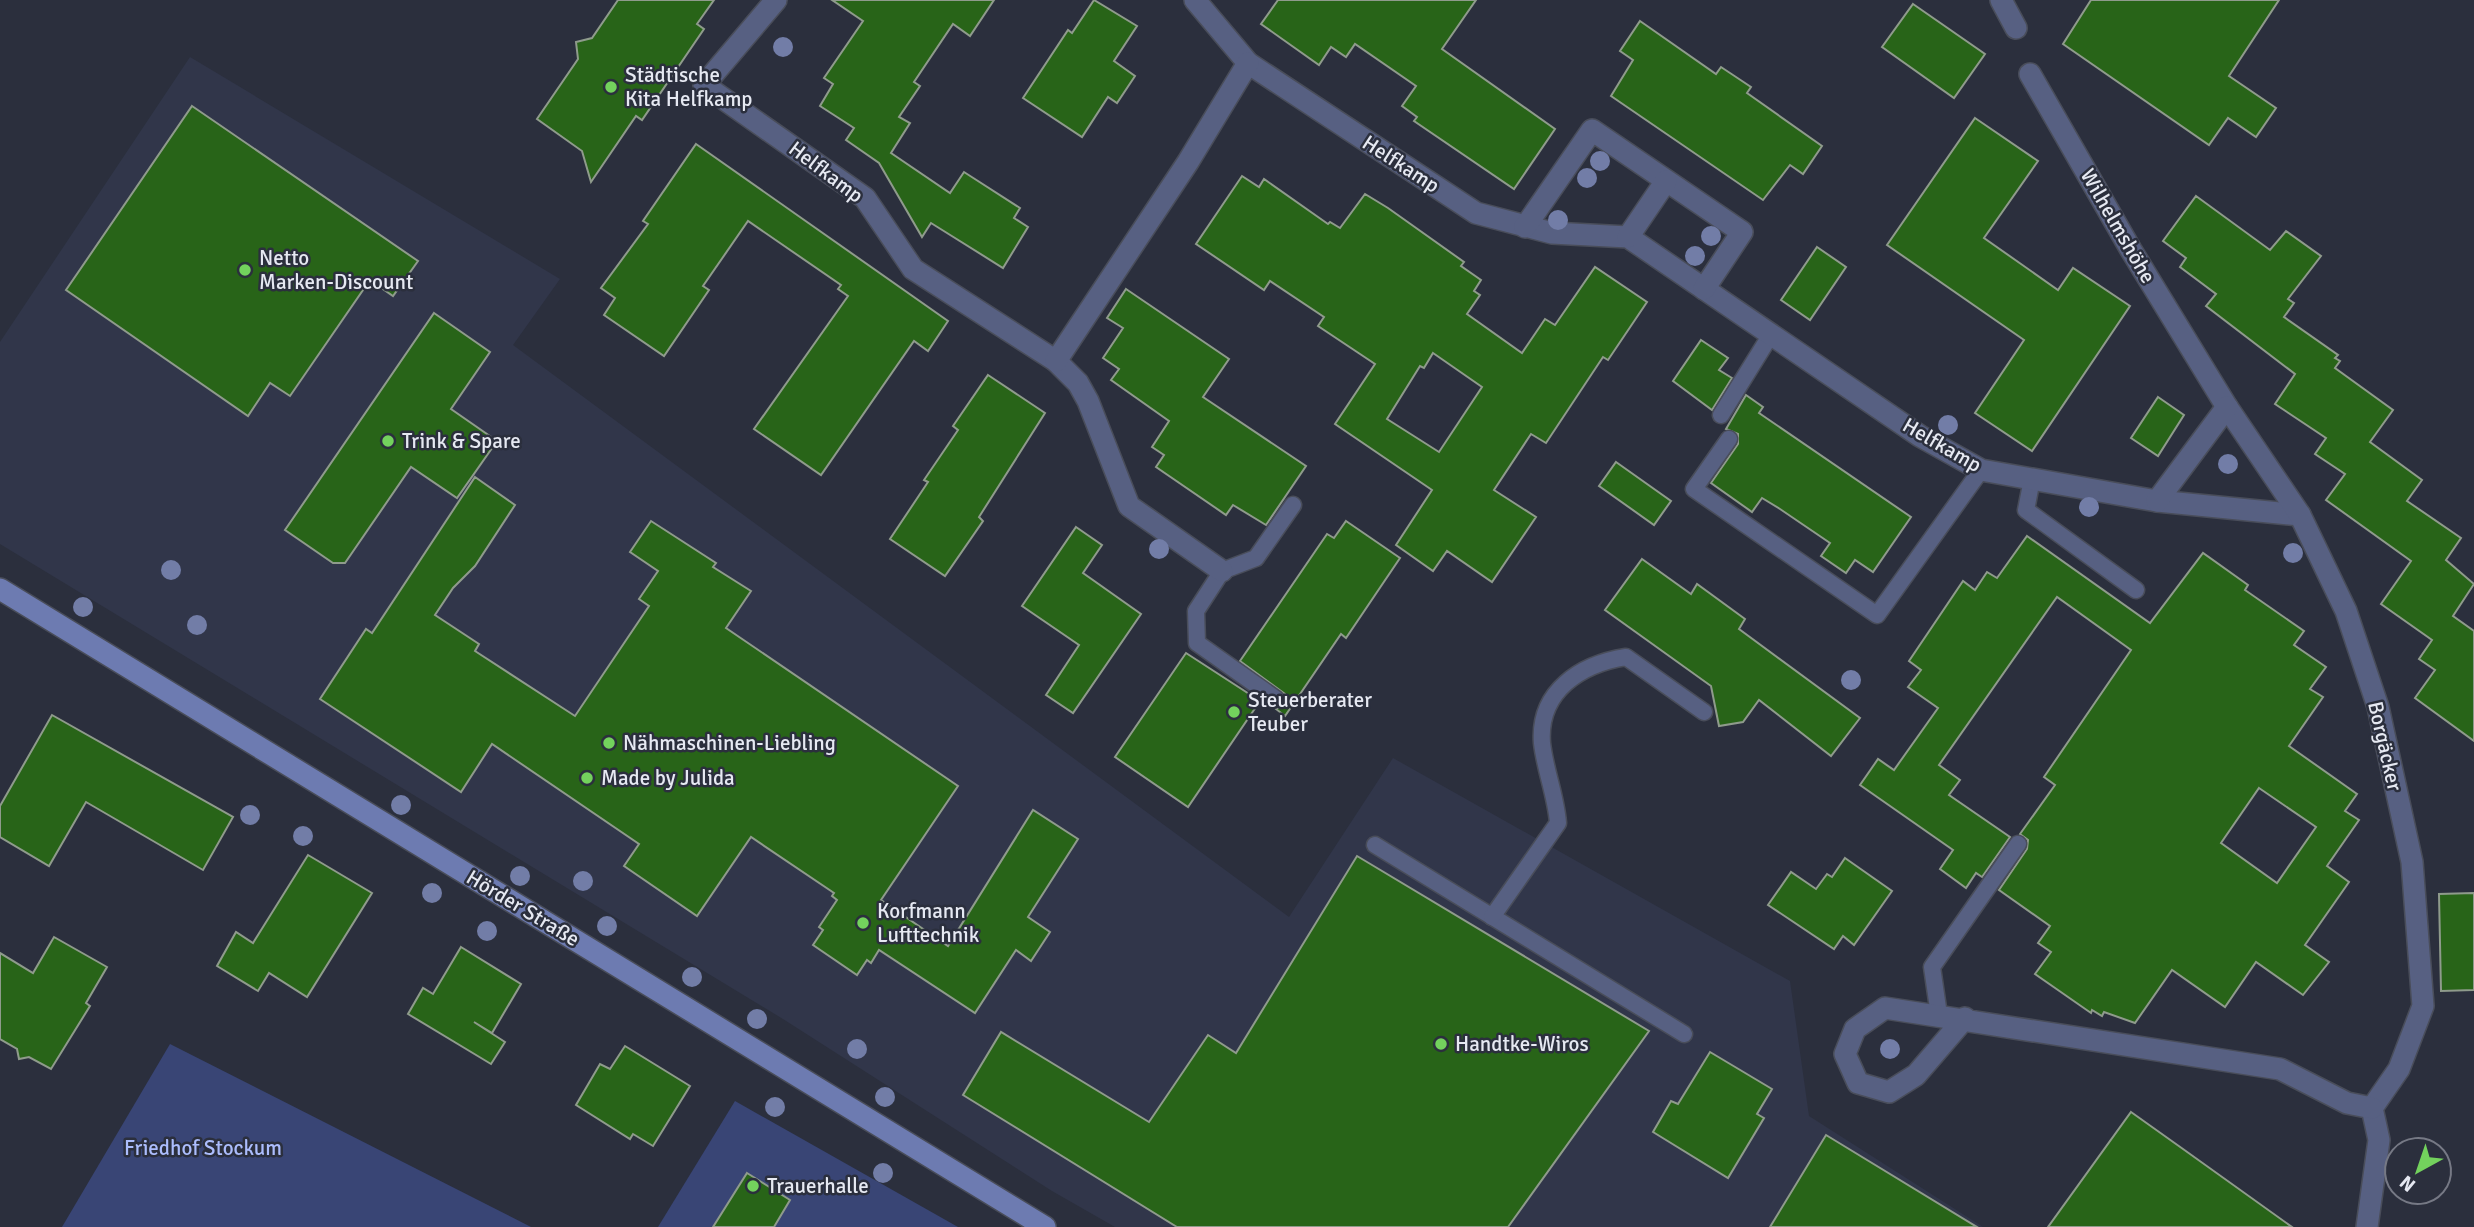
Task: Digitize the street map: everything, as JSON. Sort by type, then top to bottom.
[{"type":"main road","name":"Hörder Straße","points":[[0,589],[1045,1227]]},
{"type":"street","name":"Helfkamp","points":[[775,0],[705,85],[865,198],[914,269],[988,320],[1056,360],[1078,383],[1088,401],[1129,506],[1222,572]]},
{"type":"street","name":"Helfkamp","points":[[1195,0],[1248,62],[1476,213],[1552,233],[1628,237],[1920,436],[1981,470],[2158,501],[2300,515]]},
{"type":"street","points":[[2001,0],[2016,28]]},
{"type":"street","points":[[1056,360],[1188,162],[1248,62]]},
{"type":"street","name":"Wilhelmshöhe","points":[[2030,74],[2131,250],[2209,377]]},
{"type":"street","points":[[1525,227],[1592,130],[1742,232],[1704,289]]},
{"type":"street","points":[[1628,237],[1666,180]]},
{"type":"street","name":"Borgäcker","points":[[2209,377],[2300,515],[2346,611],[2378,707],[2412,862],[2423,1006],[2399,1069],[2372,1108]]},
{"type":"street","points":[[2158,501],[2227,407]]},
{"type":"street","points":[[1965,1018],[1916,1074],[1889,1092],[1858,1083],[1844,1054],[1855,1029],[1885,1008],[1965,1018],[2280,1069],[2347,1104],[2372,1108],[2379,1140],[2367,1227]]},
{"type":"lane","points":[[1720,415],[1770,336]]},
{"type":"lane","points":[[1729,439],[1694,489],[1877,615],[1981,470]]},
{"type":"lane","points":[[2032,479],[2026,510],[2136,590]]},
{"type":"lane","points":[[1276,699],[1197,643],[1196,611],[1222,572],[1256,558],[1293,505]]},
{"type":"lane","points":[[1492,917],[1558,823],[1541,729],[1545,713],[1568,680],[1598,661],[1626,656],[1704,712]]},
{"type":"lane","points":[[1939,1015],[1932,967],[2018,844]]},
{"type":"lane","points":[[1376,845],[1684,1034]]},
{"type":"shaded area","points":[[190,57],[560,279],[513,345],[1289,917],[1393,758],[1790,981],[1809,1116],[1983,1227],[1115,1227],[1052,1191],[783,1019],[0,544],[0,342]]},
{"type":"green space","name":"Friedhof Stockum","points":[[170,1044],[531,1227],[62,1227]]},
{"type":"green space","points":[[735,1101],[958,1227],[658,1227]]},
{"type":"building","name":"Städtische Kita Helfkamp","points":[[618,0],[714,0],[697,24],[704,29],[642,120],[636,116],[591,182],[582,151],[537,119],[578,59],[576,42],[592,38]]},
{"type":"building","points":[[832,0],[994,0],[970,36],[953,24],[914,82],[920,86],[899,117],[910,123],[891,153],[950,193],[964,172],[1020,208],[1014,218],[1028,227],[1003,268],[931,223],[922,237],[879,163],[846,140],[854,128],[820,106],[833,84],[824,78],[863,21]]},
{"type":"building","points":[[1094,0],[1137,26],[1114,61],[1135,76],[1117,103],[1108,97],[1082,137],[1023,98],[1068,30],[1072,33]]},
{"type":"building","points":[[1278,0],[1476,0],[1442,49],[1555,129],[1514,189],[1414,121],[1417,117],[1402,106],[1416,86],[1355,44],[1346,57],[1331,47],[1319,65],[1261,24]]},
{"type":"building","points":[[2091,0],[2279,0],[2229,76],[2276,108],[2256,137],[2228,118],[2209,145],[2063,44]]},
{"type":"building","points":[[1913,4],[1985,54],[1954,98],[1882,47]]},
{"type":"building","points":[[1640,21],[1716,74],[1721,67],[1751,87],[1747,93],[1822,146],[1803,174],[1790,165],[1763,200],[1611,96],[1633,60],[1620,51]]},
{"type":"building","name":"Netto Marken-Discount","points":[[192,106],[418,261],[393,296],[370,280],[290,396],[270,383],[248,416],[66,290]]},
{"type":"building","points":[[1975,118],[2038,161],[1984,238],[2058,290],[2073,268],[2130,306],[2032,451],[1975,413],[2024,340],[1887,245]]},
{"type":"building","points":[[696,144],[948,321],[928,351],[914,341],[821,475],[754,429],[848,296],[838,289],[841,285],[748,221],[703,286],[709,290],[664,356],[604,315],[615,298],[601,288],[648,224],[643,221]]},
{"type":"building","points":[[1242,176],[1259,187],[1264,179],[1328,224],[1330,222],[1340,228],[1365,194],[1388,208],[1464,262],[1461,266],[1481,280],[1474,291],[1480,295],[1467,314],[1522,353],[1545,319],[1555,325],[1595,267],[1647,302],[1608,360],[1603,357],[1546,443],[1531,434],[1494,490],[1536,517],[1492,582],[1447,551],[1433,571],[1396,545],[1432,490],[1335,424],[1375,364],[1318,326],[1324,317],[1270,281],[1264,290],[1196,244]],"holes":[[[1433,353],[1482,387],[1439,452],[1387,419],[1420,366],[1424,368]]]},
{"type":"building","points":[[2196,196],[2270,250],[2286,231],[2321,256],[2288,299],[2294,303],[2284,317],[2338,355],[2335,358],[2340,361],[2335,368],[2393,410],[2370,442],[2422,480],[2407,501],[2461,538],[2446,560],[2474,584],[2453,616],[2474,631],[2474,741],[2415,698],[2435,670],[2419,659],[2432,640],[2381,604],[2411,561],[2326,500],[2345,474],[2315,454],[2326,438],[2275,404],[2295,374],[2206,306],[2216,294],[2180,267],[2186,258],[2163,241]]},
{"type":"building","points":[[1817,247],[1846,267],[1810,320],[1781,300]]},
{"type":"building","points":[[1126,289],[1229,359],[1203,397],[1306,466],[1266,525],[1233,505],[1226,515],[1156,467],[1164,455],[1152,447],[1169,421],[1111,380],[1119,369],[1103,358],[1123,328],[1107,318]]},
{"type":"building","name":"Trink & Spare","points":[[434,313],[490,352],[451,409],[497,441],[457,498],[411,467],[345,563],[333,563],[285,530]]},
{"type":"building","points":[[1701,340],[1728,358],[1719,370],[1732,378],[1712,410],[1673,381]]},
{"type":"building","points":[[988,375],[1045,413],[979,517],[983,521],[945,576],[890,539],[928,482],[924,480],[958,430],[953,426]]},
{"type":"building","points":[[1746,395],[1763,407],[1759,413],[1911,517],[1873,572],[1855,560],[1846,573],[1821,556],[1830,543],[1780,509],[1762,498],[1752,512],[1711,483],[1738,444],[1738,434],[1726,429]]},
{"type":"building","points":[[2158,397],[2184,415],[2158,456],[2131,438]]},
{"type":"building","points":[[1616,462],[1671,501],[1654,525],[1599,486]]},
{"type":"building","points":[[475,477],[515,505],[475,566],[453,588],[435,615],[479,644],[475,651],[575,716],[649,606],[639,599],[658,571],[630,552],[651,521],[716,563],[713,567],[751,591],[726,628],[958,786],[881,900],[948,946],[1033,810],[1078,839],[1028,917],[1050,932],[1031,961],[1016,950],[975,1013],[879,950],[871,963],[867,960],[857,975],[813,945],[823,930],[819,927],[837,900],[832,896],[834,893],[751,837],[697,916],[624,866],[639,844],[492,744],[461,792],[320,699],[366,629],[372,633]]},
{"type":"building","points":[[1346,521],[1400,558],[1346,638],[1341,634],[1285,716],[1276,709],[1285,704],[1285,694],[1240,661],[1327,534],[1334,538]]},
{"type":"building","points":[[1076,527],[1102,545],[1083,573],[1141,614],[1073,713],[1046,695],[1079,645],[1022,606]]},
{"type":"building","points":[[2027,536],[2150,623],[2203,553],[2248,585],[2245,590],[2304,631],[2294,645],[2326,667],[2310,689],[2323,697],[2289,746],[2357,794],[2345,811],[2359,820],[2327,866],[2349,882],[2305,945],[2329,962],[2303,995],[2256,962],[2225,1007],[2172,970],[2135,1023],[2104,1012],[2102,1016],[2092,1010],[2091,1013],[2035,974],[2051,952],[2038,943],[2050,926],[1999,890],[2027,849],[2028,840],[2020,834],[2055,785],[2044,777],[2131,650],[2057,597],[1939,765],[1960,780],[1949,795],[2010,837],[1982,877],[1976,873],[1966,888],[1940,869],[1953,850],[1860,785],[1878,759],[1894,770],[1938,708],[1908,687],[1921,670],[1909,661],[1963,581],[1975,590],[1987,572],[1997,578]],"holes":[[[2259,788],[2316,827],[2277,883],[2221,843]]]},
{"type":"building","points":[[1642,559],[1691,594],[1697,584],[1745,619],[1739,629],[1860,718],[1831,756],[1759,700],[1743,722],[1719,726],[1711,686],[1605,610]]},
{"type":"building","points":[[1186,653],[1260,701],[1188,807],[1115,757]]},
{"type":"building","points":[[52,715],[233,817],[203,870],[86,802],[49,866],[0,837],[0,806]]},
{"type":"building","points":[[308,855],[372,893],[307,997],[269,973],[258,991],[217,966],[236,932],[253,943]]},
{"type":"building","name":"Handtke-Wiros","points":[[1357,856],[1649,1031],[1508,1227],[1177,1227],[963,1095],[1001,1032],[1149,1122],[1208,1035],[1236,1053]]},
{"type":"building","points":[[1845,858],[1892,891],[1854,945],[1843,936],[1834,949],[1768,905],[1791,872],[1816,889],[1827,874],[1832,877]]},
{"type":"building","points":[[2474,893],[2474,990],[2441,991],[2439,894]]},
{"type":"building","points":[[54,937],[107,967],[86,1003],[90,1006],[51,1069],[29,1057],[19,1059],[17,1049],[0,1039],[0,953],[33,973]]},
{"type":"building","points":[[461,947],[521,984],[492,1033],[474,1022],[505,1042],[491,1064],[408,1014],[423,988],[433,994]]},
{"type":"building","points":[[625,1046],[690,1086],[653,1146],[633,1134],[630,1139],[576,1105],[600,1064],[610,1069]]},
{"type":"building","points":[[1710,1052],[1772,1089],[1757,1114],[1764,1118],[1728,1178],[1653,1132],[1671,1101],[1678,1104]]},
{"type":"building","points":[[2131,1112],[2183,1149],[2292,1227],[2048,1227]]},
{"type":"building","points":[[1826,1135],[1977,1227],[1770,1227]]},
{"type":"building","name":"Trauerhalle","points":[[747,1173],[790,1200],[774,1227],[713,1227]]},
{"type":"place","name":"Städtische Kita Helfkamp","points":[[611,87]]},
{"type":"place","name":"Netto Marken-Discount","points":[[245,270]]},
{"type":"place","name":"Trink & Spare","points":[[388,441]]},
{"type":"place","name":"Steuerberater Teuber","points":[[1234,712]]},
{"type":"place","name":"Nähmaschinen-Liebling","points":[[609,743]]},
{"type":"place","name":"Made by Julida","points":[[587,778]]},
{"type":"place","name":"Korfmann Lufttechnik","points":[[863,923]]},
{"type":"place","name":"Handtke-Wiros","points":[[1441,1044]]},
{"type":"place","name":"Trauerhalle","points":[[753,1186]]}]
